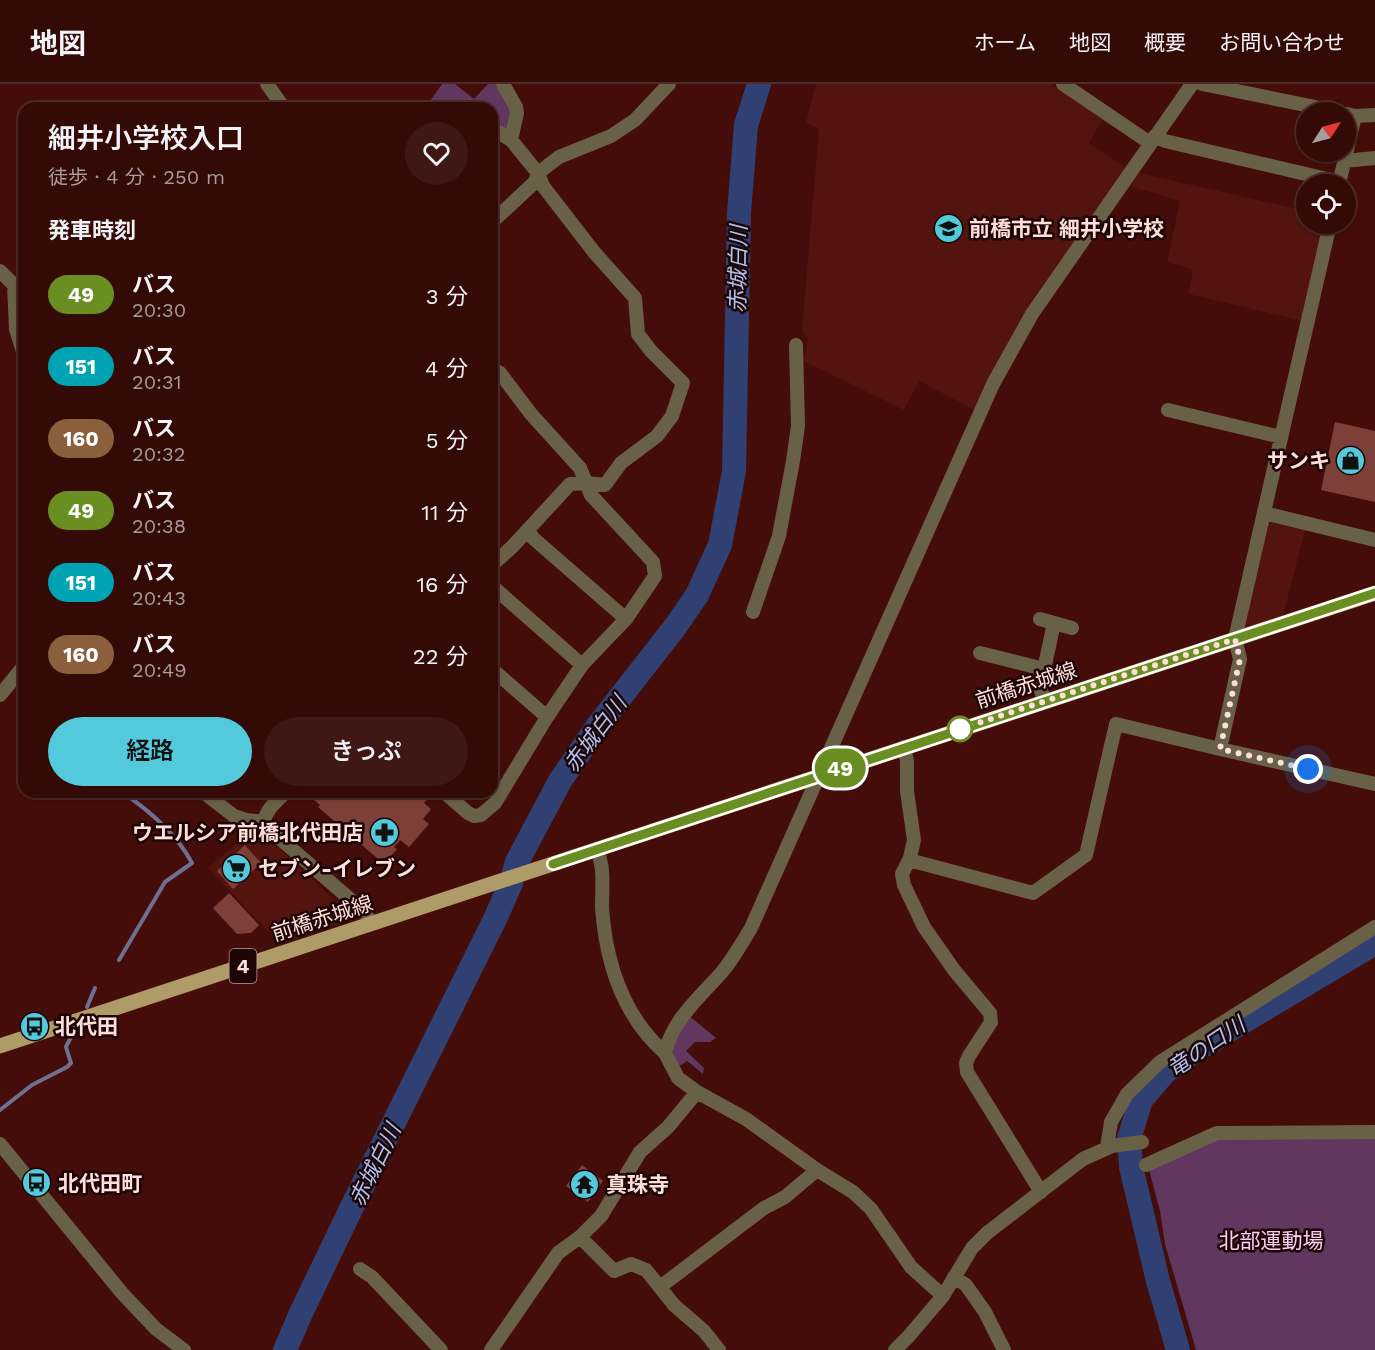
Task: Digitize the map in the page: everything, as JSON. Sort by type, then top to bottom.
[{"type":"main road","name":"前橋赤城線","points":[[0,1046],[1375,593]]},
{"type":"street","points":[[267,84],[280,102]]},
{"type":"street","points":[[503,84],[517,113],[511,140]]},
{"type":"street","points":[[498,217],[536,182],[538,173],[559,157],[611,136],[635,120],[669,84]]},
{"type":"street","points":[[665,1053],[667,1043],[683,1016],[724,970],[751,928],[993,384],[1032,314],[1192,84]]},
{"type":"street","points":[[1202,84],[1296,103]]},
{"type":"street","points":[[1067,85],[1153,139],[1302,174]]},
{"type":"street","points":[[1356,115],[1375,115]]},
{"type":"street","points":[[498,132],[511,140],[538,173],[543,186],[594,252],[635,298],[638,334],[651,351],[683,383],[672,416],[657,436],[621,463],[605,485],[570,484],[498,560]]},
{"type":"street","points":[[1356,160],[1375,158]]},
{"type":"street","points":[[1220,749],[1240,659],[1235,639],[1328,234]]},
{"type":"street","points":[[0,272],[14,285],[18,336]]},
{"type":"street","points":[[753,612],[779,536],[791,472],[798,426],[796,345]]},
{"type":"street","points":[[451,798],[474,816],[481,815],[495,803],[547,717],[582,665],[626,619],[655,576],[653,562],[591,495],[580,468],[531,414],[498,372]]},
{"type":"street","points":[[1168,410],[1281,437]]},
{"type":"street","points":[[1264,513],[1375,540]]},
{"type":"street","points":[[528,530],[533,538],[626,619]]},
{"type":"street","points":[[498,591],[582,665]]},
{"type":"street","points":[[1040,620],[1072,628]]},
{"type":"street","points":[[1045,701],[1040,688],[1054,623]]},
{"type":"street","points":[[980,653],[1044,669]]},
{"type":"street","points":[[0,695],[18,673]]},
{"type":"street","points":[[498,674],[547,717]]},
{"type":"street","points":[[909,860],[1033,892],[1086,855],[1116,724],[1375,784]]},
{"type":"street","points":[[904,747],[908,762],[907,791],[914,840],[909,860],[902,874],[904,885],[924,927],[954,970],[990,1013],[991,1022],[969,1056],[966,1063],[967,1072],[1041,1192]]},
{"type":"street","points":[[211,798],[234,816],[267,826],[365,912],[371,923]]},
{"type":"street","points":[[267,826],[265,816],[280,798]]},
{"type":"street","points":[[597,849],[602,869],[602,908],[612,969],[637,1023],[665,1053],[678,1078],[697,1092],[746,1119],[817,1170],[853,1192],[871,1209],[911,1267],[943,1296]]},
{"type":"street","points":[[1109,1146],[1111,1122],[1127,1094],[1160,1062],[1375,927]]},
{"type":"street","points":[[491,1350],[558,1253],[580,1237],[601,1216],[640,1152],[668,1127],[697,1092]]},
{"type":"street","points":[[1146,1165],[1217,1133],[1375,1132]]},
{"type":"street","points":[[895,1350],[943,1296],[972,1248],[987,1233],[1083,1160],[1109,1146],[1139,1142]]},
{"type":"street","points":[[0,1144],[122,1293],[156,1329],[184,1350]]},
{"type":"street","points":[[660,1287],[764,1208],[785,1197],[817,1170]]},
{"type":"street","points":[[580,1237],[614,1271],[631,1264],[646,1270],[674,1305],[704,1331],[719,1350]]},
{"type":"street","points":[[360,1269],[372,1277],[441,1350]]},
{"type":"street","points":[[954,1277],[966,1285],[985,1312],[1004,1350]]},
{"type":"shaded area","name":"前橋市立 細井小学校","points":[[816,84],[1051,84],[1104,117],[1089,143],[1128,169],[1021,319],[977,411],[919,381],[904,410],[804,361],[808,337],[804,335],[802,328],[819,129],[806,122]]},
{"type":"shaded area","points":[[1139,173],[1296,209],[1296,234],[1323,234],[1304,321],[1188,294],[1193,270],[1167,262],[1180,201],[1131,186]]},
{"type":"shaded area","points":[[1265,521],[1305,530],[1283,616],[1240,630]]},
{"type":"shaded area","points":[[252,830],[256,830],[269,843],[274,844],[350,914],[348,920],[280,944],[208,868]]},
{"type":"green space","points":[[442,84],[455,84],[474,99],[488,84],[497,84],[510,106],[512,116],[508,137],[498,130],[498,102],[429,102]]},
{"type":"green space","points":[[688,1015],[716,1038],[710,1042],[695,1042],[686,1051],[704,1068],[703,1074],[687,1061],[677,1068],[672,1050]]},
{"type":"green space","name":"北部運動場","points":[[1375,1134],[1375,1350],[1196,1350],[1165,1244],[1160,1211],[1148,1166],[1217,1135]]},
{"type":"building","name":"サンキ","points":[[1335,422],[1375,431],[1375,502],[1321,490]]},
{"type":"building","name":"ウエルシア前橋北代田店","points":[[312,798],[428,798],[424,803],[431,809],[423,819],[429,824],[409,847],[400,840],[394,847],[397,849],[390,857],[378,859],[318,807],[320,805]]},
{"type":"building","points":[[245,845],[261,863],[233,889],[217,871]]},
{"type":"building","points":[[229,893],[259,925],[251,933],[237,934],[213,908]]},
{"type":"building","name":"真珠寺","points":[[582,1165],[603,1181],[588,1202],[566,1186]]},
{"type":"waterway","name":"赤城白川","points":[[285,1350],[350,1211],[496,917],[511,883],[517,862],[560,781],[597,727],[697,595],[720,545],[734,471],[739,213],[746,125],[759,84]]},
{"type":"waterway","points":[[119,960],[165,882],[192,863],[162,823],[130,798]]},
{"type":"waterway","name":"竜の口川","points":[[1178,1350],[1158,1281],[1131,1167],[1129,1139],[1141,1100],[1165,1072],[1196,1050],[1375,943]]},
{"type":"waterway","points":[[87,1007],[95,988]]},
{"type":"waterway","points":[[0,1110],[32,1085],[71,1063],[66,1047],[73,1033]]},
{"type":"bus line","name":"49","points":[[553,864],[1375,593]]},
{"type":"place","name":"前橋市立 細井小学校","points":[[948,228]]},
{"type":"place","name":"サンキ","points":[[1351,460]]},
{"type":"place","name":"ウエルシア前橋北代田店","points":[[384,832]]},
{"type":"place","name":"セブン-イレブン","points":[[237,868]]},
{"type":"place","name":"北代田","points":[[34,1026]]},
{"type":"place","name":"北代田町","points":[[37,1183]]},
{"type":"place","name":"真珠寺","points":[[585,1184]]},
{"type":"route","points":[[960,729],[1235,639],[1240,659],[1220,749],[1308,769]]}]
